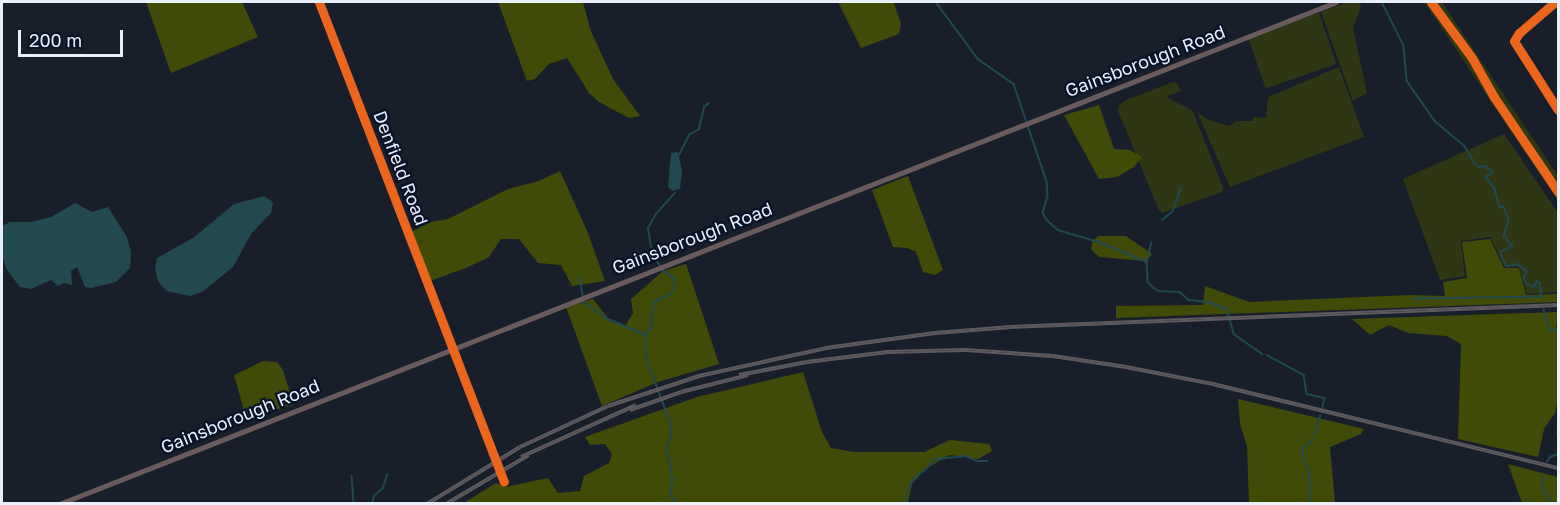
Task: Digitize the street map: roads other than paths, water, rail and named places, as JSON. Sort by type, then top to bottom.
[{"type":"main road","name":"Gainsborough Road","points":[[59,504],[453,347],[1336,2]]},
{"type":"street","name":"Denfield Road","points":[[319,2],[453,347]]},
{"type":"street","points":[[1557,2],[1519,33],[1514,41],[1558,110]]},
{"type":"street","points":[[453,347],[504,482]]},
{"type":"waterway","points":[[936,2],[978,59],[1014,84],[1047,182],[1048,196],[1043,213],[1047,220],[1058,230],[1099,242],[1147,262]]},
{"type":"waterway","points":[[1382,2],[1404,46],[1407,81],[1435,121],[1464,145],[1476,165],[1486,166],[1493,173],[1486,177],[1495,189],[1500,207],[1504,207],[1509,220],[1504,236],[1513,246],[1501,252],[1503,260],[1507,266],[1518,264],[1523,268],[1527,272],[1524,278],[1526,283],[1534,287],[1537,281],[1540,283],[1542,297],[1414,299]]},
{"type":"waterway","points":[[679,155],[689,135],[699,129],[704,107],[709,103]]},
{"type":"waterway","points":[[1162,220],[1173,211],[1181,187]]},
{"type":"waterway","points":[[660,266],[652,254],[648,228],[656,214],[675,193]]},
{"type":"waterway","points":[[1152,242],[1147,262],[1148,282],[1159,291],[1180,292],[1189,300],[1208,302],[1227,309],[1234,334],[1263,354]]},
{"type":"waterway","points":[[662,270],[675,278],[675,286],[672,293],[654,303],[652,326],[646,335],[647,359],[671,424],[671,437],[667,449],[673,479],[671,495],[677,504]]},
{"type":"waterway","points":[[580,276],[583,296]]},
{"type":"waterway","points":[[583,301],[606,318],[646,335]]},
{"type":"waterway","points":[[1544,310],[1550,331],[1558,329]]},
{"type":"waterway","points":[[1267,355],[1304,375],[1307,394],[1325,398],[1323,407]]},
{"type":"waterway","points":[[1315,435],[1320,416]]},
{"type":"waterway","points":[[1558,427],[1558,434]]},
{"type":"waterway","points":[[1310,504],[1309,471],[1303,460],[1303,448],[1313,440]]},
{"type":"waterway","points":[[1547,462],[1550,457],[1558,454]]},
{"type":"waterway","points":[[906,504],[907,492],[913,480],[937,459],[966,456],[977,461],[987,461]]},
{"type":"waterway","points":[[372,504],[374,496],[383,488],[387,475]]},
{"type":"waterway","points":[[352,476],[354,504]]},
{"type":"waterway","points":[[1543,478],[1544,490],[1552,504]]},
{"type":"railway","points":[[427,504],[520,447],[608,406],[699,376],[826,348],[935,333],[1011,327],[1558,305]]},
{"type":"railway","points":[[739,375],[807,362],[887,352],[965,350],[1053,356],[1213,384],[1558,468]]},
{"type":"railway","points":[[630,410],[681,392],[748,375]]},
{"type":"railway","points":[[521,457],[636,405]]},
{"type":"railway","points":[[446,504],[529,455]]}]
